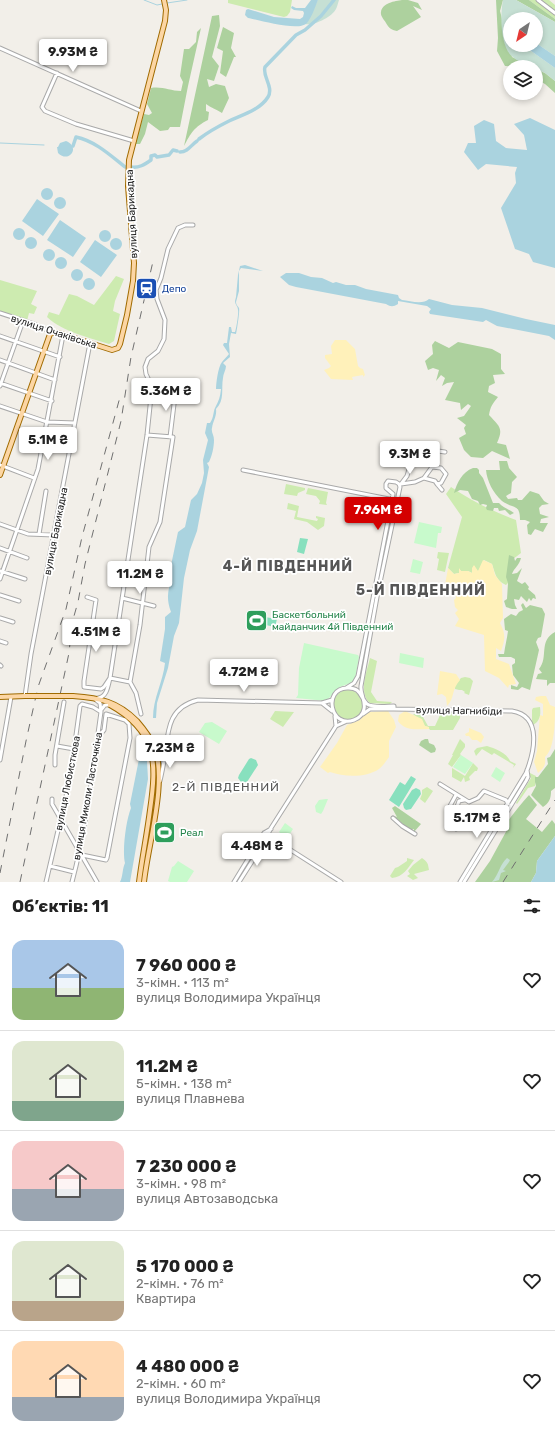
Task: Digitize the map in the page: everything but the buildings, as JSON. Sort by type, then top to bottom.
[{"type":"main road","name":"вулиця Барикадна","points":[[107,349],[115,350],[120,344],[133,281],[133,251],[128,186],[129,160],[165,22],[166,10],[164,0]]},
{"type":"main road","name":"вулиця Очаківська","points":[[53,332],[107,349]]},
{"type":"main road","points":[[0,474],[1,466],[22,414],[49,336],[53,332]]},
{"type":"main road","points":[[0,697],[73,696],[97,699],[110,704],[128,717],[152,746],[158,768],[158,789],[153,807],[143,870],[139,882]]},
{"type":"main road","points":[[152,746],[154,767],[153,807]]},
{"type":"main road","points":[[143,870],[144,882]]},
{"type":"street","points":[[538,0],[555,13]]},
{"type":"street","points":[[0,48],[141,111]]},
{"type":"street","points":[[57,73],[42,107],[45,111],[76,124],[134,141]]},
{"type":"street","points":[[101,711],[105,705],[110,704],[105,698],[105,694],[110,678],[148,435],[152,387],[146,374],[146,363],[160,348],[165,334],[164,320],[157,299],[156,290],[161,278],[168,248],[178,228],[193,224]]},
{"type":"street","name":"вулиця Очаківська","points":[[0,313],[40,326],[53,332]]},
{"type":"street","points":[[23,321],[0,384],[52,401]]},
{"type":"street","points":[[0,579],[1,572],[10,551],[41,457],[63,335]]},
{"type":"street","points":[[0,336],[44,351],[53,356],[60,357]]},
{"type":"street","name":"вулиця Барикадна","points":[[25,696],[90,343]]},
{"type":"street","points":[[0,360],[55,380]]},
{"type":"street","points":[[170,437],[176,388]]},
{"type":"street","points":[[0,406],[47,422],[75,423]]},
{"type":"street","points":[[141,714],[136,693],[130,682],[140,625],[149,546],[160,522],[173,437],[148,435]]},
{"type":"street","points":[[239,882],[336,726],[342,722],[355,720],[362,715],[365,706],[360,690],[365,658],[400,484],[407,476],[414,456],[424,446],[445,452]]},
{"type":"street","points":[[1,466],[34,478]]},
{"type":"street","points":[[336,726],[336,719],[331,704],[332,700],[336,692],[354,683],[358,676],[393,494],[386,488],[386,484],[390,481],[400,484],[415,482],[424,478],[432,467],[441,468],[446,474],[441,483],[437,484]]},
{"type":"street","points":[[243,470],[397,501]]},
{"type":"street","points":[[424,478],[435,481],[442,490]]},
{"type":"street","points":[[39,534],[46,491]]},
{"type":"street","points":[[390,514],[394,515]]},
{"type":"street","points":[[0,524],[28,534],[54,535]]},
{"type":"street","points":[[0,548],[27,558]]},
{"type":"street","points":[[1,572],[25,579]]},
{"type":"street","points":[[0,595],[19,601]]},
{"type":"street","points":[[87,598],[96,600],[96,606],[91,628],[84,687],[101,689],[110,678]]},
{"type":"street","points":[[122,598],[154,606]]},
{"type":"street","points":[[0,618],[13,622]]},
{"type":"street","points":[[0,641],[6,643]]},
{"type":"street","points":[[110,678],[130,682]]},
{"type":"street","points":[[346,688],[357,690],[363,697]]},
{"type":"street","points":[[101,711],[100,703],[97,699],[103,697],[105,694]]},
{"type":"street","points":[[0,760],[11,697]]},
{"type":"street","name":"вулиця Нагнибіди","points":[[363,697],[369,705],[394,708],[502,710],[523,714],[532,724],[534,731],[532,751],[527,770],[509,804]]},
{"type":"street","points":[[158,789],[168,726],[176,713],[185,704],[198,700],[322,703],[332,700]]},
{"type":"street","points":[[55,764],[64,702]]},
{"type":"street","points":[[322,703],[338,718],[348,721]]},
{"type":"street","name":"вулиця Любисткова","points":[[46,882],[70,779],[81,705],[93,706],[101,711]]},
{"type":"street","name":"вулиця Нагнибіди","points":[[362,715],[370,710],[394,708]]},
{"type":"street","name":"вулиця Миколи Ласточкіна","points":[[72,882],[79,852],[101,711]]},
{"type":"street","points":[[82,855],[106,860],[107,858],[130,738],[130,724],[125,720],[106,714],[104,730],[98,737]]},
{"type":"street","points":[[57,746],[74,750]]},
{"type":"street","points":[[152,746],[166,746]]},
{"type":"street","points":[[440,784],[469,802]]},
{"type":"street","points":[[456,829],[455,809],[459,801],[464,800],[469,802],[478,798],[484,790],[506,800],[509,804]]},
{"type":"street","points":[[450,806],[456,795]]},
{"type":"street","points":[[52,799],[52,804],[97,882]]},
{"type":"street","points":[[460,882],[509,804]]},
{"type":"street","points":[[464,882],[509,804]]},
{"type":"street","points":[[393,818],[415,834]]},
{"type":"street","points":[[234,882],[264,834],[271,829]]},
{"type":"street","points":[[271,829],[271,835],[274,840]]},
{"type":"street","points":[[264,834],[341,882]]},
{"type":"street","points":[[264,843],[274,840]]},
{"type":"street","points":[[50,866],[74,872]]},
{"type":"green space","points":[[228,0],[292,0],[290,12],[284,17],[228,3]]},
{"type":"green space","points":[[318,0],[339,0],[334,12],[327,18],[313,24],[305,24]]},
{"type":"green space","points":[[402,0],[418,3],[422,10],[413,6],[421,17],[397,31],[388,26],[382,17],[381,12],[384,6]]},
{"type":"green space","points":[[496,0],[503,0],[500,11],[503,22],[503,52],[511,52],[512,57],[518,60],[503,60],[503,62],[497,51],[498,38]]},
{"type":"green space","points":[[503,0],[516,0],[537,12],[503,12],[503,39],[501,14]]},
{"type":"green space","points":[[516,0],[529,0],[555,19],[555,22],[543,15],[543,12],[537,12]]},
{"type":"green space","points":[[529,0],[549,0],[555,5],[555,19]]},
{"type":"green space","points":[[219,15],[220,26],[212,57],[219,66],[214,81],[207,79],[209,87],[216,84],[225,86],[229,98],[222,113],[206,104],[206,111],[209,112],[208,120],[199,125],[193,131],[184,146],[212,16]]},
{"type":"green space","points":[[543,15],[555,22],[555,56],[543,48]]},
{"type":"green space","points":[[223,27],[234,33],[231,48],[236,57],[234,57],[226,77],[220,73],[223,51],[217,48]]},
{"type":"green space","points":[[201,28],[180,127],[170,127],[168,130],[160,131],[148,122],[145,134],[140,144],[135,144],[144,114],[149,115],[152,113],[147,104],[151,88],[181,91],[183,82],[180,76],[184,49],[189,49],[196,42],[197,32]]},
{"type":"green space","points":[[532,52],[555,68],[555,81],[543,72],[543,60],[517,60],[509,53]]},
{"type":"green space","points":[[543,72],[555,81],[555,93],[543,83]]},
{"type":"green space","points":[[116,276],[124,279],[115,301],[113,311],[120,314],[114,341],[109,344],[60,327],[47,317],[49,312],[59,315],[69,294],[77,296],[94,305]]},
{"type":"green space","points":[[0,280],[37,291],[31,304],[37,307],[34,314],[29,313],[27,321],[0,312]]},
{"type":"green space","points":[[435,341],[449,348],[458,342],[492,349],[501,354],[501,369],[505,374],[493,375],[495,383],[489,386],[488,392],[498,397],[492,405],[489,415],[500,430],[497,443],[506,445],[510,459],[492,451],[483,458],[471,457],[464,450],[459,438],[466,434],[464,428],[466,425],[457,418],[464,416],[471,406],[468,404],[461,410],[460,403],[445,400],[454,382],[447,383],[442,386],[445,378],[441,375],[436,381],[439,370],[433,368],[428,370],[425,361],[433,354],[432,345]]},
{"type":"green space","points":[[499,461],[507,461],[509,468],[517,477],[512,482],[511,493],[506,496],[508,499],[517,498],[518,500],[522,500],[530,491],[539,494],[544,501],[549,504],[542,505],[539,508],[540,514],[549,517],[541,519],[540,523],[548,523],[543,532],[535,529],[531,535],[528,534],[527,525],[530,522],[520,520],[519,511],[515,507],[502,501],[493,491],[486,470],[500,470]]},
{"type":"green space","points":[[473,468],[477,468],[479,470],[493,503],[499,503],[514,513],[510,515],[505,510],[499,511],[498,508],[494,508],[493,511],[487,510],[487,505],[480,505],[478,501],[472,499],[468,491],[460,490],[454,493],[458,482],[463,475]]},
{"type":"green space","points":[[286,484],[305,488],[305,490],[298,493],[297,496],[284,494]]},
{"type":"green space","points":[[451,487],[482,505],[516,520],[521,553],[508,563],[508,583],[506,585],[498,579],[492,564],[484,560],[478,572],[474,566],[472,573],[468,571],[461,571],[459,569],[459,573],[454,574],[448,568],[462,517],[446,494]]},
{"type":"green space","points":[[308,488],[328,492],[327,505],[319,504],[320,501],[316,496],[306,494]]},
{"type":"green space","points":[[288,503],[299,506],[297,517],[317,521],[318,519],[316,516],[325,518],[324,526],[318,530],[307,522],[294,519],[296,511],[287,509]]},
{"type":"green space","points":[[419,522],[442,527],[441,533],[438,533],[436,548],[414,543]]},
{"type":"green space","points":[[300,538],[308,539],[304,554],[297,552]]},
{"type":"green space","points":[[438,552],[449,553],[445,572],[437,570],[439,559],[437,558]]},
{"type":"green space","points":[[509,555],[514,557],[515,561],[517,558],[521,558],[512,574],[517,573],[522,568],[517,581],[522,584],[525,582],[529,587],[528,589],[535,595],[536,599],[533,598],[531,601],[529,598],[527,602],[521,596],[519,600],[514,599],[517,609],[506,607],[504,601],[507,599],[508,583],[506,577]]},
{"type":"green space","points":[[413,559],[423,562],[420,574],[410,572]]},
{"type":"green space","points":[[523,603],[526,608],[530,605],[542,608],[545,614],[541,637],[538,638],[536,642],[539,650],[530,690],[522,687],[518,690],[511,689],[511,685],[517,687],[519,683],[513,675],[512,665],[515,663],[515,659],[511,657],[499,657],[498,654],[504,654],[507,637],[508,631],[505,630],[504,619],[511,614],[516,616],[523,610],[521,605]]},
{"type":"green space","points":[[253,615],[277,619],[275,627],[252,622]]},
{"type":"green space","points":[[555,632],[555,683],[550,683],[547,686],[547,680],[536,679],[538,674],[542,673],[539,669],[542,664],[545,644],[550,636]]},
{"type":"green space","points":[[304,643],[358,655],[359,657],[355,679],[353,682],[340,687],[326,701],[296,698],[298,695],[299,668]]},
{"type":"green space","points":[[400,653],[424,658],[423,668],[399,663]]},
{"type":"green space","points":[[370,658],[377,661],[371,692],[377,701],[392,702],[390,704],[370,703],[366,699],[364,682]]},
{"type":"green space","points":[[461,678],[470,678],[473,681],[469,695],[464,693],[465,692],[462,690],[455,689],[455,685]]},
{"type":"green space","points":[[348,690],[354,691],[362,699],[362,711],[354,719],[348,720],[342,719],[334,711],[333,705],[334,699],[342,691]]},
{"type":"green space","points":[[540,707],[540,718],[533,725],[532,710],[533,708]]},
{"type":"green space","points":[[275,711],[294,712],[283,727],[270,719]]},
{"type":"green space","points":[[441,713],[460,713],[460,718],[453,730],[430,730],[413,714],[425,714],[423,717],[428,726],[435,726]]},
{"type":"green space","points":[[212,722],[227,731],[219,744],[199,732],[205,723]]},
{"type":"green space","points":[[428,739],[429,743],[434,745],[436,749],[435,752],[431,753],[419,745],[421,741]]},
{"type":"green space","points":[[460,739],[465,744],[465,747],[452,767],[448,764]]},
{"type":"green space","points":[[487,746],[503,753],[510,761],[516,764],[513,768],[514,765],[494,753],[492,755],[482,749],[476,756],[474,751],[477,748]]},
{"type":"green space","points":[[555,749],[555,788],[551,791],[550,799],[543,807],[531,795],[536,786],[535,777],[538,777],[548,764],[547,758],[550,757]]},
{"type":"green space","points":[[461,755],[473,763],[465,774],[453,767]]},
{"type":"green space","points":[[251,758],[256,760],[258,765],[247,782],[241,782],[238,778],[239,775]]},
{"type":"green space","points":[[473,763],[478,768],[477,771],[469,777],[470,780],[465,782],[464,777],[461,782],[452,777],[452,768],[465,776]]},
{"type":"green space","points":[[496,767],[505,773],[500,782],[491,776]]},
{"type":"green space","points":[[530,773],[536,776],[535,786],[528,788],[517,804],[516,803],[531,778],[529,775]]},
{"type":"green space","points":[[411,776],[416,779],[399,807],[389,800],[400,782],[405,785]]},
{"type":"green space","points":[[427,787],[433,791],[425,803],[420,799],[422,790]]},
{"type":"green space","points":[[416,788],[420,790],[421,794],[411,809],[406,810],[403,804],[412,790]]},
{"type":"green space","points":[[529,795],[537,805],[526,819],[542,832],[552,820],[555,824],[555,836],[537,861],[536,873],[531,882],[475,882],[490,861],[508,828],[505,825]]},
{"type":"green space","points":[[328,799],[321,814],[316,812],[315,806],[319,800]]},
{"type":"green space","points":[[395,806],[421,824],[414,832],[414,829],[411,830],[394,816],[397,817],[392,808]]},
{"type":"green space","points":[[285,823],[293,829],[287,838],[279,832]]},
{"type":"green space","points":[[407,858],[414,860],[402,874],[392,878],[390,876],[395,868],[407,861]]},
{"type":"green space","points":[[422,858],[427,863],[429,870],[414,874],[418,878],[413,880],[407,876],[410,874],[408,871]]},
{"type":"green space","points":[[507,858],[510,860],[503,870],[506,871],[501,873],[499,880],[492,882],[503,863]]},
{"type":"green space","points":[[178,861],[194,871],[187,882],[168,881],[172,867]]},
{"type":"sand","points":[[335,340],[346,340],[355,349],[358,366],[363,369],[365,375],[363,377],[363,375],[352,377],[353,380],[331,379],[324,370],[331,366],[325,358],[325,355],[332,354],[331,346]]},
{"type":"sand","points":[[483,560],[492,564],[495,575],[502,584],[503,618],[500,623],[504,634],[504,640],[501,651],[496,648],[496,659],[509,664],[516,684],[509,685],[508,688],[499,678],[485,671],[484,635],[455,626],[459,619],[455,613],[458,610],[455,607],[455,590],[445,585],[448,568],[454,574],[459,573],[459,568],[461,571],[468,571],[472,573],[472,568],[474,565],[478,571]]},
{"type":"sand","points":[[440,671],[456,674],[460,680],[455,687],[451,700],[447,706],[446,697],[442,694],[437,695]]},
{"type":"sand","points":[[546,696],[550,705],[555,707],[555,719],[551,748],[545,757],[542,770],[538,773],[534,762],[537,751],[540,715],[543,716],[543,704],[535,700],[536,697]]},
{"type":"sand","points":[[388,711],[394,720],[396,727],[389,741],[389,757],[379,769],[368,774],[348,776],[330,772],[328,773],[320,767],[337,743],[347,725],[360,720],[366,713]]},
{"type":"sand","points":[[405,711],[422,719],[425,726],[429,727],[429,729],[412,729],[401,725],[398,721],[399,715]]},
{"type":"sand","points":[[469,728],[481,733],[484,737],[481,743],[477,740],[472,740],[469,736],[466,736],[465,734],[469,732]]},
{"type":"sand","points":[[465,813],[473,815],[484,823],[481,828],[480,824],[478,826],[471,822],[466,822],[462,826],[460,825],[459,824],[462,822],[459,819],[462,819]]},
{"type":"water","points":[[311,0],[318,0],[309,21],[303,25],[279,25],[248,18],[245,15],[246,10],[248,9],[274,17],[300,19],[303,17],[303,11],[294,10],[291,8],[292,6],[296,8],[305,8]]},
{"type":"water","points":[[543,48],[555,56],[555,68],[532,52],[543,52]]},
{"type":"water","points":[[530,118],[555,130],[555,268],[533,262],[529,254],[515,249],[501,208],[516,183],[515,173],[517,167],[486,164],[478,170],[464,152],[468,143],[476,143],[474,126],[484,120],[494,124],[496,141],[506,148],[527,150],[524,135],[514,124]]},
{"type":"water","points":[[66,141],[73,147],[73,150],[69,156],[66,157],[58,153],[57,147],[60,143]]},
{"type":"water","points":[[45,188],[49,188],[53,194],[49,200],[45,200],[41,196],[41,192]]},
{"type":"water","points":[[58,197],[62,197],[66,203],[62,209],[58,209],[54,205],[54,201]]},
{"type":"water","points":[[37,199],[59,214],[43,236],[22,221]]},
{"type":"water","points":[[60,220],[86,238],[73,257],[47,240]]},
{"type":"water","points":[[17,228],[21,228],[25,234],[21,240],[17,240],[13,236],[13,232]]},
{"type":"water","points":[[103,230],[107,230],[111,236],[107,242],[103,242],[99,238],[99,234]]},
{"type":"water","points":[[29,237],[33,237],[37,243],[33,249],[29,249],[25,245],[25,241]]},
{"type":"water","points":[[114,238],[118,238],[122,244],[118,250],[114,250],[110,246],[110,242]]},
{"type":"water","points":[[95,240],[117,255],[101,277],[80,262]]},
{"type":"water","points":[[47,249],[51,249],[55,255],[51,261],[47,261],[43,257],[43,253]]},
{"type":"water","points":[[59,257],[63,257],[67,263],[63,269],[59,269],[55,265],[55,261]]},
{"type":"water","points":[[245,265],[263,271],[241,268],[239,271],[239,291],[236,302],[239,312],[236,334],[231,333],[229,344],[230,357],[223,363],[226,366],[226,369],[223,376],[222,398],[216,409],[216,414],[212,425],[214,443],[210,460],[207,463],[209,467],[197,531],[190,550],[184,578],[179,623],[174,636],[168,668],[157,703],[156,718],[153,718],[153,711],[165,663],[160,661],[165,629],[165,617],[171,612],[168,599],[171,579],[169,575],[178,532],[185,527],[191,500],[197,494],[202,483],[204,473],[203,460],[208,440],[205,433],[207,423],[210,423],[213,417],[214,410],[220,397],[221,389],[216,389],[218,371],[222,362],[229,354],[223,345],[224,343],[227,343],[229,327],[231,327],[232,332],[235,332],[238,314],[235,301],[238,275],[240,266]]},
{"type":"water","points":[[75,269],[79,269],[83,275],[79,281],[75,281],[71,277],[71,273]]},
{"type":"water","points":[[286,273],[299,273],[311,277],[322,278],[333,283],[336,282],[346,285],[355,285],[366,289],[398,295],[402,300],[412,302],[423,302],[429,299],[452,305],[482,308],[555,325],[555,340],[549,336],[497,326],[486,320],[483,322],[430,314],[429,312],[431,309],[427,306],[398,301],[398,304],[391,306],[296,287],[289,285],[280,277]]},
{"type":"water","points":[[87,278],[91,278],[95,284],[91,290],[87,290],[83,286],[83,282]]},
{"type":"water","points":[[147,747],[149,755],[147,761],[148,779],[130,882],[120,882],[125,863],[124,843],[126,828],[131,808],[130,804],[139,759],[143,754],[144,748]]},
{"type":"water","points":[[555,836],[555,882],[531,882],[536,873],[537,861]]},
{"type":"waterway","points":[[144,0],[157,5],[162,4]]},
{"type":"waterway","points":[[167,3],[187,0]]},
{"type":"waterway","points":[[199,139],[221,125],[256,109],[265,102],[270,89],[265,74],[265,67],[296,35],[305,30],[321,16],[334,0]]},
{"type":"waterway","points":[[73,146],[76,137],[83,139],[96,145],[127,167]]},
{"type":"waterway","points":[[180,152],[187,150],[197,141]]},
{"type":"waterway","points":[[0,143],[44,145]]},
{"type":"waterway","points":[[131,167],[139,167],[144,165],[151,160],[151,156],[155,155],[157,157],[169,155],[173,150],[177,151]]},
{"type":"railway","points":[[20,882],[69,653],[72,623],[78,602],[85,564],[121,421],[131,357],[154,257]]},
{"type":"railway","points":[[0,873],[38,687],[66,609],[82,537],[120,397]]},
{"type":"railway","points":[[503,882],[555,800]]},
{"type":"place","name":"Депо","points":[[147,288]]},
{"type":"place","name":"Баскетбольний майданчик 4й Південний","points":[[257,620]]},
{"type":"place","name":"Реал","points":[[165,832]]},
{"type":"district","name":"4-Й ПІВДЕННИЙ","points":[[288,566]]},
{"type":"district","name":"5-Й ПІВДЕННИЙ","points":[[421,590]]},
{"type":"district","name":"2-Й ПІВДЕННИЙ","points":[[226,787]]}]
